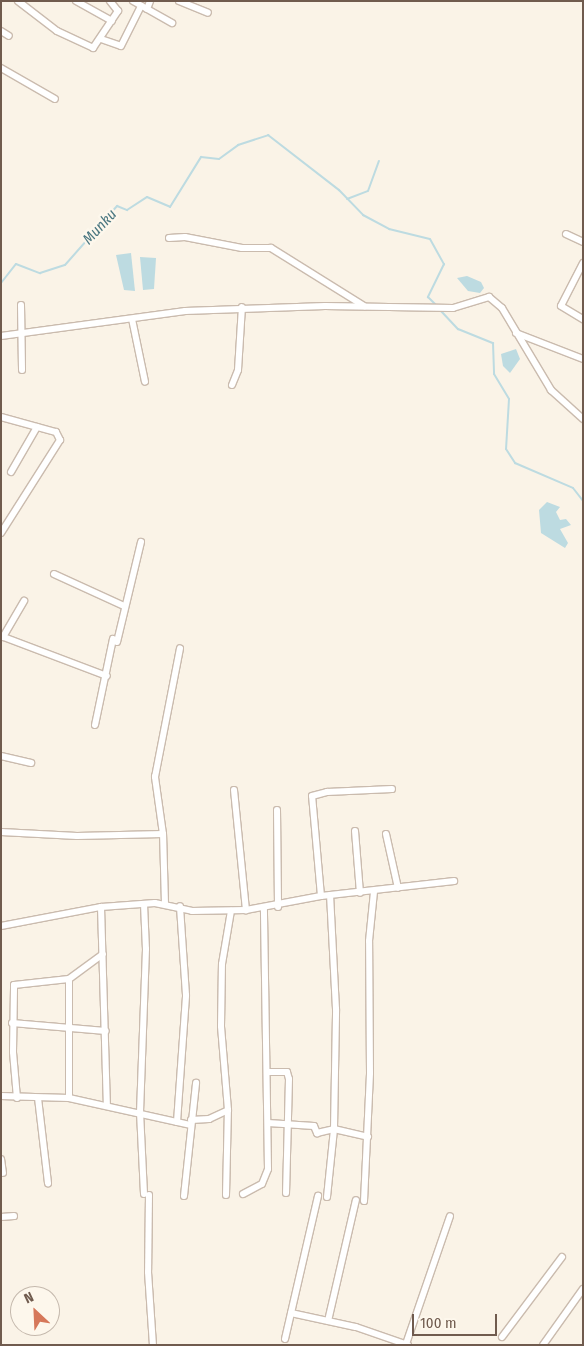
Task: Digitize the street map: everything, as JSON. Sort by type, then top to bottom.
[{"type":"street","points":[[18,1],[57,31],[90,47],[101,39],[118,10],[110,1]]},
{"type":"street","points":[[76,1],[112,21]]},
{"type":"street","points":[[133,1],[172,23]]},
{"type":"street","points":[[101,39],[122,46],[144,7],[150,1]]},
{"type":"street","points":[[179,1],[208,13]]},
{"type":"street","points":[[1,31],[9,36]]},
{"type":"street","points":[[1,68],[55,99]]},
{"type":"street","points":[[566,234],[583,242]]},
{"type":"street","points":[[169,238],[185,237],[242,248],[271,248],[366,307]]},
{"type":"street","points":[[583,263],[561,306],[583,318]]},
{"type":"street","points":[[1,336],[242,307],[453,308],[489,297],[502,308],[551,390],[583,419]]},
{"type":"street","points":[[21,305],[22,370]]},
{"type":"street","points":[[232,385],[238,370],[242,307]]},
{"type":"street","points":[[132,319],[145,382]]},
{"type":"street","points":[[516,333],[583,359]]},
{"type":"street","points":[[1,417],[56,432],[60,440],[1,533]]},
{"type":"street","points":[[11,472],[37,427]]},
{"type":"street","points":[[95,725],[141,542]]},
{"type":"street","points":[[54,574],[124,606]]},
{"type":"street","points":[[24,601],[2,637],[107,676]]},
{"type":"street","points":[[165,904],[163,834],[156,777],[180,648]]},
{"type":"street","points":[[1,756],[30,763]]},
{"type":"street","points":[[321,896],[312,796],[328,792],[392,789]]},
{"type":"street","points":[[234,790],[246,910]]},
{"type":"street","points":[[277,810],[278,907]]},
{"type":"street","points":[[355,831],[360,893]]},
{"type":"street","points":[[1,832],[77,836],[163,834]]},
{"type":"street","points":[[386,834],[398,888]]},
{"type":"street","points":[[1,926],[101,907],[165,904],[180,906],[192,911],[246,910],[278,907],[321,896],[374,892],[454,881]]},
{"type":"street","points":[[364,1201],[368,1137],[369,941],[374,892]]},
{"type":"street","points":[[327,1197],[334,1129],[336,1009],[330,896]]},
{"type":"street","points":[[144,904],[146,949],[140,1112],[147,1194],[148,1272],[153,1345]]},
{"type":"street","points":[[177,1122],[186,995],[180,906]]},
{"type":"street","points":[[101,907],[107,1106]]},
{"type":"street","points":[[243,1194],[262,1184],[268,1176],[264,908]]},
{"type":"street","points":[[226,1195],[228,1110],[220,1026],[222,964],[231,911]]},
{"type":"street","points":[[17,1098],[12,1023],[14,985],[69,979],[102,954]]},
{"type":"street","points":[[69,979],[71,1028],[69,1098]]},
{"type":"street","points":[[12,1023],[106,1031]]},
{"type":"street","points":[[267,1072],[288,1073],[286,1193]]},
{"type":"street","points":[[184,1196],[196,1083]]},
{"type":"street","points":[[1,1096],[17,1098],[69,1098],[140,1112],[177,1122],[191,1123],[209,1119],[228,1110]]},
{"type":"street","points":[[38,1098],[48,1183]]},
{"type":"street","points":[[268,1123],[314,1126],[317,1133],[334,1129],[368,1137]]},
{"type":"street","points":[[1,1159],[3,1173]]},
{"type":"street","points":[[285,1340],[318,1196]]},
{"type":"street","points":[[328,1321],[338,1292],[356,1200]]},
{"type":"street","points":[[1,1217],[14,1216]]},
{"type":"street","points":[[291,1313],[328,1321],[407,1344],[450,1216]]},
{"type":"street","points":[[502,1337],[562,1257]]},
{"type":"street","points":[[543,1345],[583,1289]]},
{"type":"water","points":[[131,253],[135,291],[124,290],[116,255]]},
{"type":"water","points":[[140,257],[156,258],[154,289],[143,290]]},
{"type":"water","points":[[467,276],[481,282],[484,288],[480,293],[468,291],[457,278]]},
{"type":"water","points":[[516,349],[520,359],[510,373],[503,366],[501,354]]},
{"type":"water","points":[[547,502],[560,507],[556,512],[560,520],[566,519],[571,525],[560,529],[568,543],[565,548],[541,533],[539,510]]},
{"type":"waterway","name":"Munku","points":[[1,283],[16,264],[40,273],[65,265],[117,206],[127,210],[147,197],[170,207],[201,157],[219,159],[238,145],[268,135],[339,190],[363,215],[389,229],[430,239],[444,264],[428,297],[436,305]]},
{"type":"waterway","points":[[347,199],[368,191],[379,161]]},
{"type":"waterway","points":[[441,311],[458,329],[493,343],[494,374],[509,399],[506,449],[515,463],[573,488],[583,501]]}]
